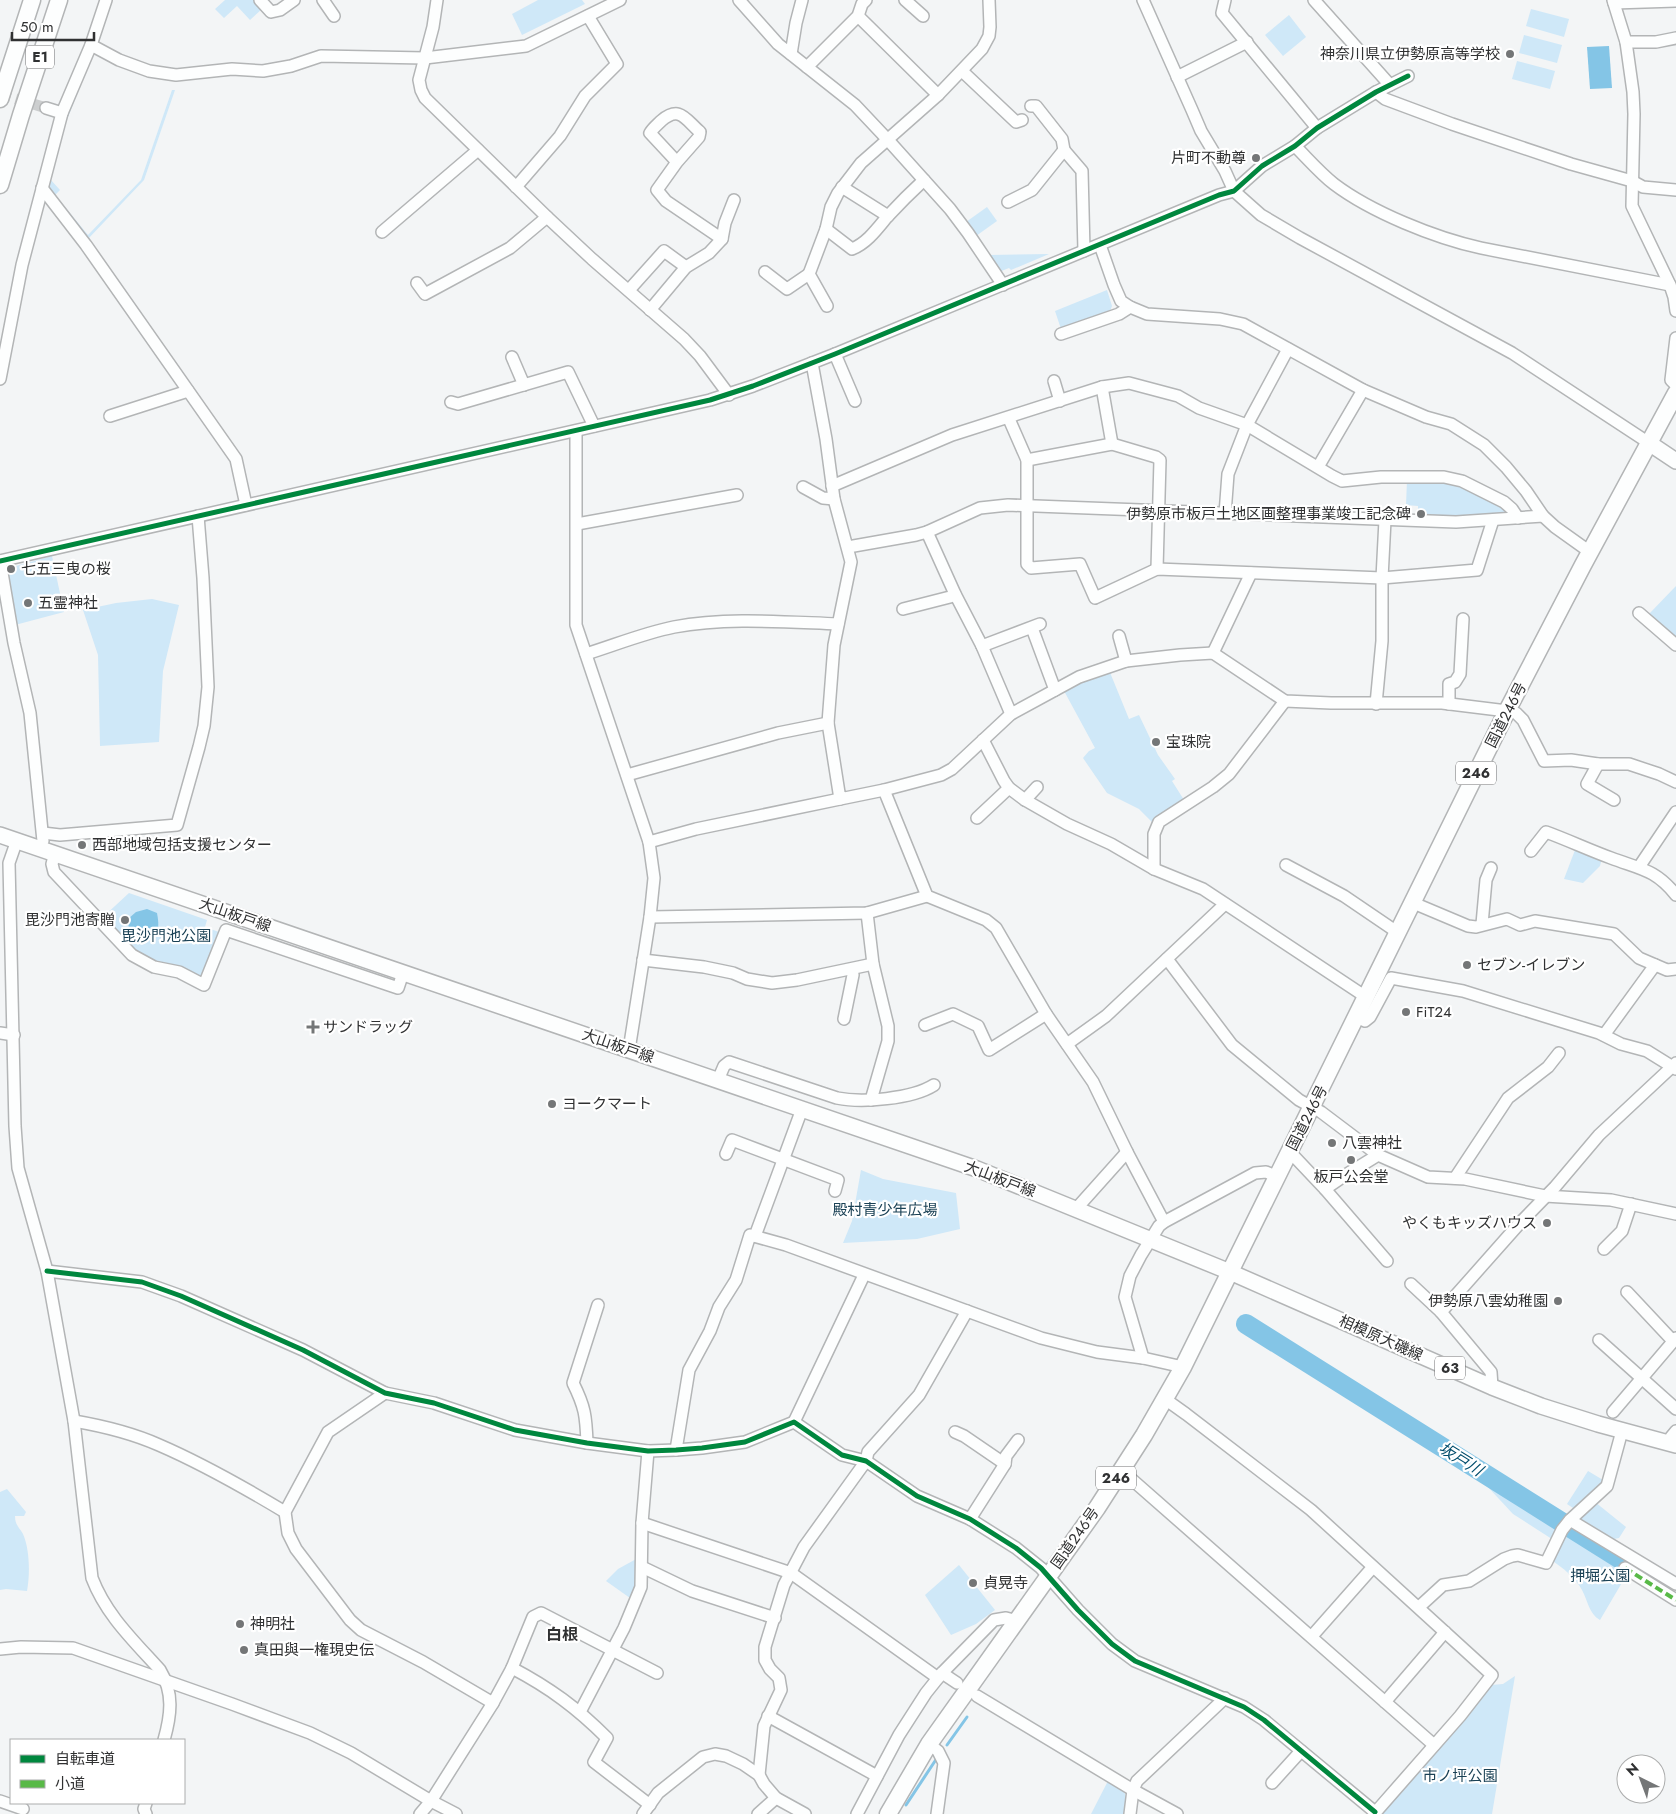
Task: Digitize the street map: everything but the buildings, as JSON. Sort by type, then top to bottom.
[{"type":"highway","name":"E1","points":[[0,100],[32,0]]},
{"type":"highway","name":"E1","points":[[0,185],[59,0]]},
{"type":"highway","name":"国道246号","points":[[888,1814],[929,1744],[1048,1577],[1121,1470],[1183,1367],[1278,1177],[1411,902],[1507,712],[1590,552],[1676,394]]},
{"type":"main road","points":[[1650,443],[1676,461]]},
{"type":"main road","name":"大山板戸線","points":[[0,835],[977,1169],[1230,1272]]},
{"type":"main road","name":"相模原大磯線","points":[[1230,1272],[1492,1387],[1541,1406],[1622,1431],[1674,1440]]},
{"type":"street","points":[[0,379],[2,357],[22,265],[62,112],[91,45],[106,0]]},
{"type":"street","points":[[260,0],[271,12],[280,10],[294,0]]},
{"type":"street","points":[[323,0],[334,16]]},
{"type":"street","points":[[437,0],[433,27],[419,80],[425,98],[547,217],[700,356],[729,394]]},
{"type":"street","points":[[91,45],[127,63],[149,71],[176,75],[232,69],[263,71],[291,66],[321,56],[425,58],[526,46],[620,0]]},
{"type":"street","points":[[739,0],[778,44],[855,105],[888,140],[964,227],[1003,285]]},
{"type":"street","points":[[791,54],[802,0]]},
{"type":"street","points":[[807,67],[858,16],[862,4],[866,0]]},
{"type":"street","points":[[905,0],[922,16]]},
{"type":"street","points":[[765,272],[787,288],[809,274],[826,228],[831,207],[842,187],[861,163],[938,95],[982,49],[989,36],[989,0]]},
{"type":"street","points":[[1143,0],[1198,124],[1225,171],[1234,191],[1261,215],[1512,353],[1650,443]]},
{"type":"street","points":[[1225,0],[1222,13],[1317,128]]},
{"type":"street","points":[[1314,0],[1390,85]]},
{"type":"street","points":[[1676,1],[1614,2],[1626,42],[1633,92],[1632,206],[1670,285],[1676,310]]},
{"type":"street","points":[[516,187],[560,136],[585,96],[617,64],[588,16]]},
{"type":"street","points":[[858,16],[938,95]]},
{"type":"street","points":[[1626,42],[1656,42],[1676,38]]},
{"type":"street","points":[[1177,76],[1247,42]]},
{"type":"street","points":[[962,71],[1016,122],[1022,120]]},
{"type":"street","points":[[403,973],[398,988],[226,930],[204,985],[179,972],[154,967],[132,955],[54,872],[50,852],[42,833],[30,713],[14,643],[0,561],[576,431],[729,394],[835,354],[1219,195],[1234,191],[1262,166],[1295,146],[1317,128],[1376,92],[1408,76]]},
{"type":"street","points":[[1376,92],[1385,99],[1452,124],[1571,164],[1632,180],[1643,187],[1676,190]]},
{"type":"street","points":[[1031,106],[1036,106],[1062,139],[1064,150],[1082,171],[1084,251]]},
{"type":"street","points":[[46,108],[62,112]]},
{"type":"street","points":[[677,162],[650,133],[669,115],[674,113],[679,114],[700,132],[699,137],[677,162],[657,190],[666,201],[722,239]]},
{"type":"street","points":[[1295,146],[1324,175],[1349,195],[1379,211],[1432,234],[1458,243],[1481,248],[1670,285]]},
{"type":"street","points":[[388,231],[478,150]]},
{"type":"street","points":[[1008,202],[1032,190],[1064,150]]},
{"type":"street","points":[[826,228],[852,249],[871,236],[924,180]]},
{"type":"street","points":[[842,187],[888,216]]},
{"type":"street","points":[[42,188],[86,246],[236,459],[246,506]]},
{"type":"street","points":[[650,310],[686,267],[709,253],[722,239],[734,200]]},
{"type":"street","points":[[417,283],[425,294],[510,248],[547,217]]},
{"type":"street","points":[[1100,245],[1121,301],[1130,308],[1147,314],[1220,319],[1243,324],[1363,390],[1426,417],[1451,424],[1484,445],[1526,491],[1543,516],[1590,552]]},
{"type":"street","points":[[628,290],[664,250],[686,267]]},
{"type":"street","points":[[809,274],[827,306]]},
{"type":"street","points":[[1061,334],[1119,314],[1130,308]]},
{"type":"street","points":[[1676,338],[1671,380],[1676,385]]},
{"type":"street","points":[[1225,514],[1228,474],[1247,424],[1288,349]]},
{"type":"street","points":[[835,354],[855,401]]},
{"type":"street","points":[[512,357],[524,385]]},
{"type":"street","points":[[812,363],[826,439],[837,516],[851,562],[834,645],[828,723],[840,799]]},
{"type":"street","points":[[451,402],[458,404],[568,372],[594,426]]},
{"type":"street","points":[[1054,381],[1060,401]]},
{"type":"street","points":[[832,486],[941,439],[1102,387],[1129,383],[1178,396],[1199,408],[1247,424],[1342,481],[1381,477],[1444,477],[1462,481],[1504,502],[1518,518]]},
{"type":"street","points":[[1102,387],[1112,444]]},
{"type":"street","points":[[1318,467],[1363,390]]},
{"type":"street","points":[[110,416],[188,391]]},
{"type":"street","points":[[1009,418],[1027,460],[1027,564],[1031,568],[1080,564],[1096,598],[1157,569],[1382,578],[1477,570],[1493,520]]},
{"type":"street","points":[[576,431],[576,626],[650,842],[654,878],[630,1050]]},
{"type":"street","points":[[1027,460],[1112,444],[1156,457],[1160,460],[1157,569]]},
{"type":"street","points":[[803,487],[823,498],[834,500]]},
{"type":"street","points":[[576,524],[737,495]]},
{"type":"street","points":[[848,547],[927,532],[980,508],[991,506],[1026,505],[1456,522],[1543,516]]},
{"type":"street","points":[[42,833],[60,835],[177,825],[204,726],[208,688],[198,516]]},
{"type":"street","points":[[1376,704],[1382,641],[1382,578],[1386,520]]},
{"type":"street","points":[[927,532],[955,594],[982,646],[1011,714]]},
{"type":"street","points":[[1213,652],[1251,573]]},
{"type":"street","points":[[903,609],[955,594]]},
{"type":"street","points":[[1639,613],[1676,645]]},
{"type":"street","points":[[1449,704],[1449,684],[1455,682],[1460,674],[1463,619]]},
{"type":"street","points":[[586,654],[673,628],[702,624],[762,622],[838,624]]},
{"type":"street","points":[[982,646],[1036,626],[1055,690]]},
{"type":"street","points":[[1119,636],[1126,660]]},
{"type":"street","points":[[650,842],[696,829],[884,790],[941,775],[952,769],[1011,714],[1079,677],[1126,660],[1213,652],[1285,701],[1449,704],[1516,713],[1523,720],[1544,760],[1629,764],[1676,782]]},
{"type":"street","points":[[1154,869],[1154,834],[1159,822],[1213,787],[1229,774],[1285,701]]},
{"type":"street","points":[[627,775],[778,732],[828,723]]},
{"type":"street","points":[[983,740],[1009,788],[1025,800],[1067,824],[1111,844],[1154,869],[1202,889],[1366,997]]},
{"type":"street","points":[[1598,764],[1587,784],[1614,800]]},
{"type":"street","points":[[1025,800],[1037,787]]},
{"type":"street","points":[[977,818],[1009,788]]},
{"type":"street","points":[[884,790],[927,896]]},
{"type":"street","points":[[1639,867],[1676,812]]},
{"type":"street","points":[[1531,851],[1546,832],[1609,858],[1639,867],[1665,882],[1676,896]]},
{"type":"street","points":[[17,840],[9,863],[18,1168],[47,1271],[74,1421],[91,1569],[95,1586],[109,1612],[160,1670],[166,1681],[171,1706],[164,1739]]},
{"type":"street","points":[[1286,865],[1344,896],[1397,932]]},
{"type":"street","points":[[1482,924],[1486,880],[1491,868]]},
{"type":"street","points":[[650,917],[867,913],[927,896],[986,920],[996,928],[1046,1014],[1094,1082],[1127,1152],[1164,1222]]},
{"type":"street","points":[[1411,902],[1468,926],[1507,919],[1520,925],[1535,921],[1614,934],[1640,958],[1667,970],[1676,969]]},
{"type":"street","points":[[1067,1044],[1106,1016],[1225,904]]},
{"type":"street","points":[[867,913],[872,964],[888,1026],[888,1041],[871,1100]]},
{"type":"street","points":[[1166,959],[1232,1045],[1292,1095],[1330,1118],[1378,1155],[1421,1176],[1455,1178],[1546,1196],[1611,1200],[1676,1214]]},
{"type":"street","points":[[643,960],[704,967],[732,973],[747,979],[772,983],[797,980],[872,964]]},
{"type":"street","points":[[1604,1035],[1655,965]]},
{"type":"street","points":[[844,1019],[853,975],[852,969]]},
{"type":"street","points":[[1356,1017],[1365,1021],[1370,1017],[1391,978],[1463,991],[1604,1035],[1621,1044],[1647,1051],[1675,1066],[1604,1130],[1441,1312]]},
{"type":"street","points":[[925,1025],[938,1024],[953,1014],[978,1026],[985,1053],[1046,1014]]},
{"type":"street","points":[[0,1033],[14,1035]]},
{"type":"street","points":[[1455,1178],[1508,1098],[1548,1067],[1559,1053]]},
{"type":"street","points":[[718,1080],[724,1066],[729,1062],[851,1101],[871,1100],[924,1091],[934,1085]]},
{"type":"street","points":[[755,1236],[802,1109]]},
{"type":"street","points":[[726,1154],[733,1135],[783,1159],[838,1181]]},
{"type":"street","points":[[1076,1208],[1127,1152]]},
{"type":"street","points":[[1290,1152],[1325,1189],[1387,1261]]},
{"type":"street","points":[[1325,1189],[1378,1155]]},
{"type":"street","points":[[1143,1358],[1125,1297],[1130,1276],[1159,1226],[1255,1173],[1266,1172],[1278,1177]]},
{"type":"street","points":[[1604,1250],[1622,1231],[1631,1204]]},
{"type":"street","points":[[676,1450],[689,1370],[710,1331],[719,1307],[736,1280],[750,1235],[786,1245],[1041,1338],[1097,1352],[1143,1358],[1183,1367]]},
{"type":"street","points":[[47,1271],[142,1282],[181,1296],[303,1350],[385,1393],[434,1402],[515,1430],[587,1443],[648,1451],[702,1448],[745,1442],[794,1422],[864,1275]]},
{"type":"street","points":[[1410,1284],[1441,1312],[1491,1372],[1492,1387]]},
{"type":"street","points":[[1613,1412],[1675,1339],[1627,1292]]},
{"type":"street","points":[[587,1443],[586,1419],[583,1405],[573,1383],[598,1305]]},
{"type":"street","points":[[759,1775],[764,1726],[781,1690],[779,1678],[770,1669],[765,1660],[765,1647],[784,1585],[804,1547],[866,1461],[868,1452],[919,1394],[966,1311]]},
{"type":"street","points":[[1599,1340],[1676,1409]]},
{"type":"street","points":[[385,1393],[328,1432],[285,1512],[288,1533],[296,1549],[350,1620],[361,1630],[424,1662],[493,1703]]},
{"type":"street","points":[[794,1422],[842,1455],[866,1461],[917,1496],[970,1519],[1016,1548],[1041,1568],[1112,1644],[1135,1661],[1244,1707],[1264,1720],[1375,1813],[1460,1716],[1492,1675],[1311,1510],[1165,1399]]},
{"type":"street","points":[[74,1421],[102,1426],[158,1444],[246,1489],[285,1512]]},
{"type":"street","points":[[1419,1607],[1443,1586],[1469,1581],[1512,1556],[1518,1555],[1546,1563],[1562,1530],[1570,1520],[1608,1486],[1622,1431]]},
{"type":"street","points":[[955,1432],[1005,1464]]},
{"type":"street","points":[[970,1519],[1005,1464],[1006,1456],[1018,1440]]},
{"type":"street","points":[[580,1712],[624,1628],[641,1586],[642,1523],[648,1451]]},
{"type":"street","points":[[1121,1470],[1434,1745]]},
{"type":"street","points":[[1570,1520],[1676,1584]]},
{"type":"street","points":[[642,1523],[791,1572],[940,1676],[957,1683]]},
{"type":"street","points":[[642,1567],[692,1591],[775,1618]]},
{"type":"street","points":[[1312,1636],[1373,1567]]},
{"type":"street","points":[[1625,1568],[1676,1600]]},
{"type":"street","points":[[420,1814],[431,1801],[493,1703],[512,1668],[533,1616],[541,1613],[657,1673]]},
{"type":"street","points":[[857,1814],[899,1734],[940,1676],[994,1620],[1006,1618],[1017,1621]]},
{"type":"street","points":[[1385,1702],[1445,1632]]},
{"type":"street","points":[[0,1649],[21,1647],[73,1648],[310,1733],[352,1753],[456,1814]]},
{"type":"street","points":[[512,1668],[543,1684],[580,1712],[608,1738],[594,1762],[647,1810],[658,1793],[703,1757],[714,1754],[726,1756],[743,1764],[759,1775],[776,1798],[805,1814]]},
{"type":"street","points":[[977,1696],[1133,1790],[1177,1814]]},
{"type":"street","points":[[1130,1814],[1133,1790],[1137,1781],[1225,1698]]},
{"type":"street","points":[[768,1716],[877,1776]]},
{"type":"street","points":[[929,1744],[938,1751],[944,1763],[937,1814]]},
{"type":"street","points":[[1272,1783],[1301,1751]]},
{"type":"street","points":[[758,1814],[776,1798]]},
{"type":"street","points":[[0,1801],[23,1809]]},
{"type":"green space","points":[[225,0],[254,0],[262,9],[250,20],[237,6],[224,18],[215,9]]},
{"type":"green space","points":[[538,0],[582,0],[585,4],[522,35],[512,14]]},
{"type":"green space","points":[[1531,9],[1569,19],[1564,37],[1526,26]]},
{"type":"green space","points":[[1289,15],[1306,37],[1283,56],[1265,35]]},
{"type":"green space","points":[[1524,35],[1562,45],[1557,63],[1519,53]]},
{"type":"green space","points":[[91,58],[65,125],[50,179],[60,190],[55,195],[88,235],[141,180],[172,90],[175,90],[144,180],[87,240],[45,187],[62,124]]},
{"type":"green space","points":[[1517,61],[1555,71],[1550,89],[1512,79]]},
{"type":"green space","points":[[987,207],[997,221],[976,236],[966,222]]},
{"type":"green space","points":[[1049,254],[1011,270],[1009,268],[999,272],[988,255]]},
{"type":"green space","points":[[1107,290],[1112,306],[1110,311],[1061,329],[1055,311]]},
{"type":"green space","points":[[1407,480],[1461,484],[1507,509],[1507,513],[1451,518],[1418,516],[1418,506],[1406,505]]},
{"type":"green space","points":[[52,556],[64,612],[15,625],[5,569]]},
{"type":"green space","points":[[1676,586],[1676,639],[1649,614]]},
{"type":"green space","points":[[152,599],[179,605],[163,671],[159,742],[100,746],[98,655],[83,610],[116,603]]},
{"type":"green space","points":[[1109,670],[1129,719],[1139,715],[1158,755],[1175,779],[1172,781],[1184,800],[1152,822],[1139,809],[1107,793],[1083,758],[1089,751],[1095,748],[1063,689]]},
{"type":"green space","points":[[1575,850],[1602,858],[1600,866],[1583,883],[1564,879]]},
{"type":"green space","name":"毘沙門池公園","points":[[129,893],[207,920],[205,927],[219,932],[220,936],[203,977],[197,977],[157,964],[134,953],[102,918]]},
{"type":"green space","name":"殿村青少年広場","points":[[861,1170],[883,1179],[956,1193],[960,1229],[917,1239],[843,1243],[852,1221]]},
{"type":"green space","points":[[1472,1470],[1563,1524],[1555,1541],[1513,1514]]},
{"type":"green space","points":[[1588,1471],[1603,1480],[1587,1498],[1573,1508],[1567,1504]]},
{"type":"green space","points":[[7,1489],[26,1512],[24,1516],[15,1516],[15,1519],[27,1547],[29,1578],[27,1591],[0,1590],[0,1492]]},
{"type":"green space","points":[[1595,1502],[1626,1527],[1619,1538],[1614,1539],[1581,1519],[1582,1511]]},
{"type":"green space","name":"押堀公園","points":[[1570,1528],[1630,1569],[1600,1620],[1591,1611],[1576,1581],[1551,1560],[1565,1532]]},
{"type":"green space","points":[[638,1558],[635,1586],[630,1598],[606,1581],[618,1569]]},
{"type":"green space","points":[[959,1565],[995,1610],[976,1624],[951,1635],[925,1595]]},
{"type":"green space","name":"市ノ坪公園","points":[[1515,1676],[1492,1814],[1380,1814],[1491,1685],[1503,1684]]},
{"type":"green space","points":[[1109,1779],[1125,1793],[1124,1814],[1091,1814]]},
{"type":"water","points":[[1609,46],[1612,88],[1590,89],[1587,47]]},
{"type":"water","points":[[147,909],[157,913],[157,930],[148,937],[135,937],[129,930],[128,919],[136,912]]},
{"type":"waterway","name":"坂戸川","points":[[1246,1324],[1649,1577]]},
{"type":"waterway","points":[[947,1745],[967,1717]]},
{"type":"waterway","points":[[906,1805],[937,1758]]},
{"type":"tunnel","points":[[0,94],[46,108]]},
{"type":"marked path","points":[[1625,1568],[1676,1600]]},
{"type":"cycle path","points":[[0,561],[710,400],[753,386],[1219,195],[1234,191],[1262,166],[1295,146],[1317,128],[1376,92],[1408,76]]},
{"type":"cycle path","points":[[47,1271],[142,1282],[181,1296],[303,1350],[385,1393],[434,1403],[515,1430],[587,1443],[648,1451],[702,1448],[745,1442],[794,1422],[842,1455],[866,1461],[917,1496],[970,1519],[1016,1548],[1041,1568],[1078,1610],[1112,1644],[1135,1661],[1244,1707],[1264,1720],[1375,1812]]},
{"type":"place","name":"神奈川県立伊勢原高等学校","points":[[1510,54]]},
{"type":"place","name":"片町不動尊","points":[[1256,158]]},
{"type":"place","name":"伊勢原市板戸土地区画整理事業竣工記念碑","points":[[1421,514]]},
{"type":"place","name":"七五三曳の桜","points":[[11,569]]},
{"type":"place","name":"五霊神社","points":[[28,603]]},
{"type":"place","name":"宝珠院","points":[[1156,742]]},
{"type":"place","name":"西部地域包括支援センター","points":[[82,845]]},
{"type":"place","name":"毘沙門池寄贈","points":[[125,920]]},
{"type":"place","name":"セブン-イレブン","points":[[1467,965]]},
{"type":"place","name":"FiT24","points":[[1406,1012]]},
{"type":"place","name":"サンドラッグ","points":[[313,1027]]},
{"type":"place","name":"ヨークマート","points":[[552,1104]]},
{"type":"place","name":"八雲神社","points":[[1332,1143]]},
{"type":"place","name":"板戸公会堂","points":[[1351,1160]]},
{"type":"place","name":"やくもキッズハウス","points":[[1547,1223]]},
{"type":"place","name":"伊勢原八雲幼稚園","points":[[1558,1301]]},
{"type":"place","name":"貞晃寺","points":[[973,1583]]},
{"type":"place","name":"神明社","points":[[240,1624]]},
{"type":"place","name":"真田與一権現史伝","points":[[244,1650]]},
{"type":"district","name":"白根","points":[[562,1634]]}]
